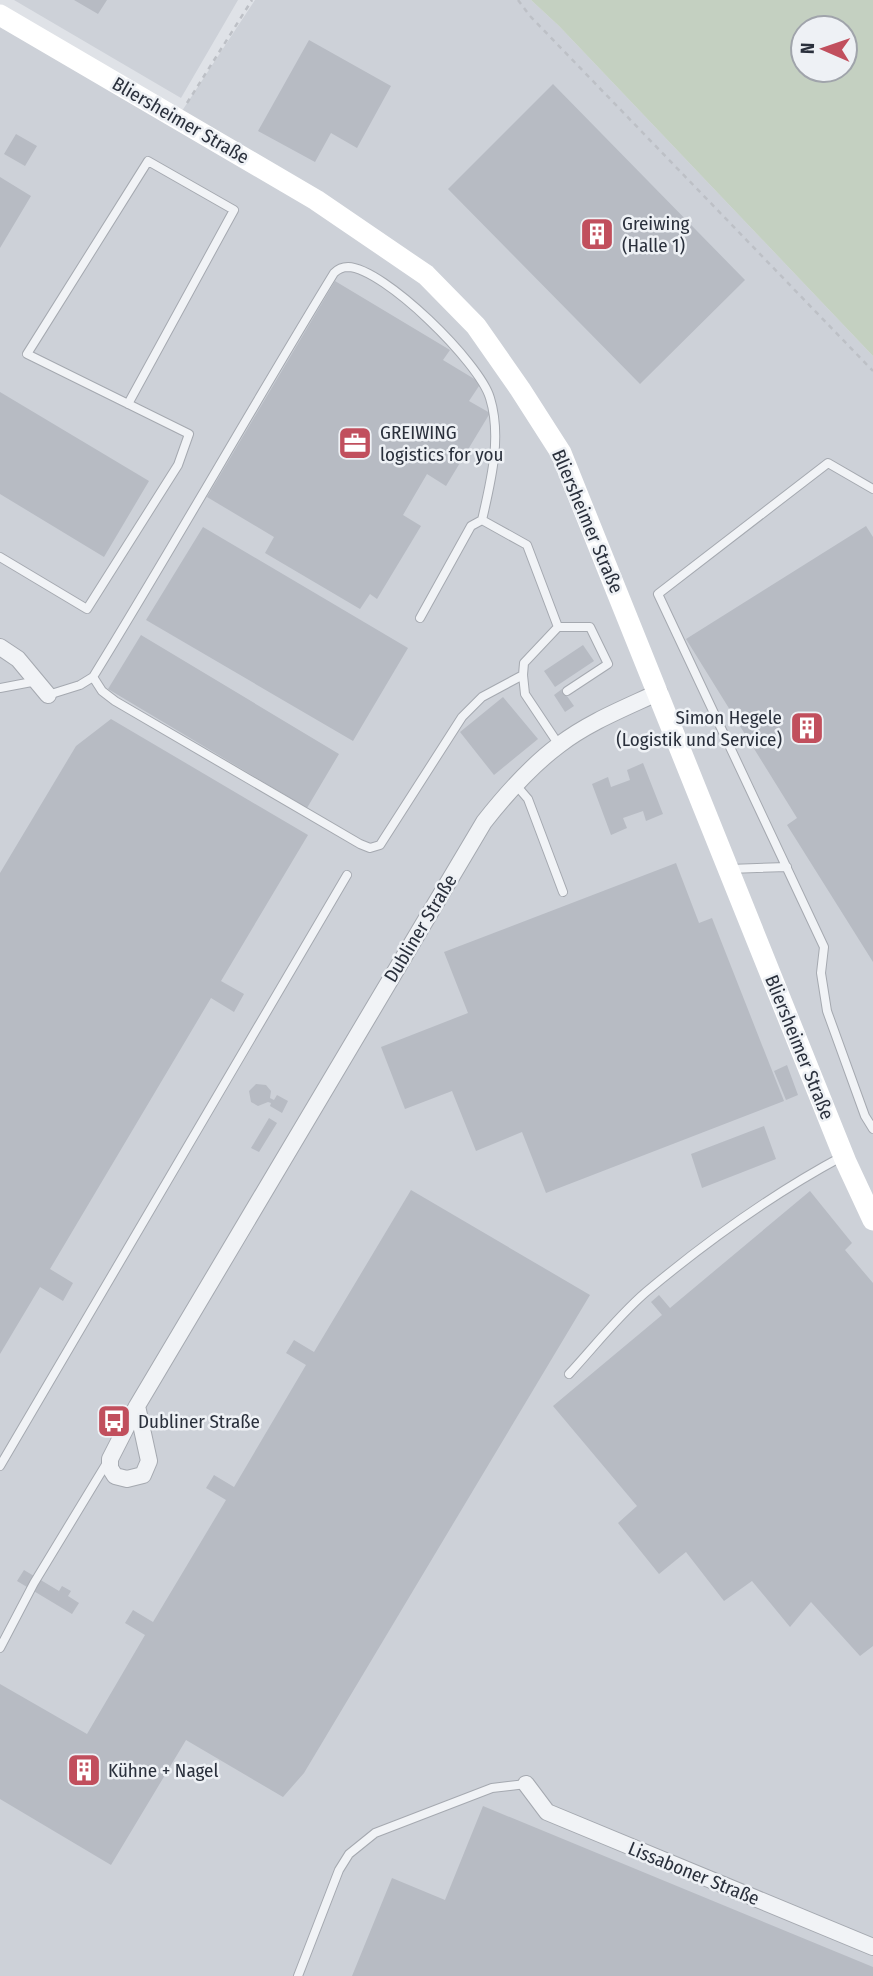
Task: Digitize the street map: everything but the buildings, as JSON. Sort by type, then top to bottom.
[{"type":"street","name":"Bliersheimer Straße","points":[[0,15],[316,200],[426,275],[476,326],[561,453],[843,1156],[873,1220]]},
{"type":"street","points":[[0,647],[18,659],[48,695]]},
{"type":"street","name":"Dubliner Straße","points":[[110,1459],[137,1406],[484,822],[516,785],[559,745],[596,721],[659,692]]},
{"type":"street","points":[[110,1459],[110,1468],[115,1476],[135,1479],[147,1470],[149,1461],[137,1406]]},
{"type":"street","name":"Lissaboner Straße","points":[[526,1784],[547,1812],[873,1947]]},
{"type":"lane","points":[[0,556],[87,609],[178,465],[189,434],[128,404],[27,354],[148,161],[234,210],[128,404]]},
{"type":"lane","points":[[48,695],[80,685],[93,677],[334,273],[346,267],[361,270],[397,294],[440,329],[481,377],[490,397],[496,425],[491,484],[482,520],[471,526],[420,618]]},
{"type":"lane","points":[[873,489],[828,463],[658,594],[824,947],[821,973],[827,1011],[865,1116],[873,1129]]},
{"type":"lane","points":[[482,520],[527,545],[558,627]]},
{"type":"lane","points":[[559,745],[526,694],[524,663],[558,627],[590,627],[608,664],[567,691]]},
{"type":"lane","points":[[93,677],[102,691],[115,701],[370,848],[380,845],[462,717],[482,697],[523,675]]},
{"type":"lane","points":[[0,688],[37,681]]},
{"type":"lane","points":[[516,785],[528,799],[563,892]]},
{"type":"lane","points":[[729,869],[787,867]]},
{"type":"lane","points":[[0,1466],[347,875]]},
{"type":"lane","points":[[569,1374],[644,1294],[785,1190],[843,1156]]},
{"type":"lane","points":[[0,1648],[36,1578],[110,1459]]},
{"type":"lane","points":[[298,1976],[339,1870],[349,1854],[363,1841],[375,1833],[492,1788],[526,1784]]},
{"type":"path","points":[[178,118],[252,0]]},
{"type":"path","points":[[518,0],[632,124],[873,371]]},
{"type":"shaded area","points":[[14,0],[238,0],[181,98]]},
{"type":"shaded area","points":[[255,0],[531,0],[559,26],[873,356],[873,1976],[0,1976],[0,20],[178,117]]},
{"type":"green space","points":[[531,0],[873,0],[873,356],[559,26]]},
{"type":"place","name":"Greiwing (Halle 1)","points":[[597,234]]},
{"type":"place","name":"GREIWING logistics for you","points":[[355,443]]},
{"type":"place","name":"Simon Hegele (Logistik und Service)","points":[[807,728]]},
{"type":"place","name":"Dubliner Straße","points":[[114,1421]]},
{"type":"place","name":"Kühne + Nagel","points":[[84,1770]]}]
